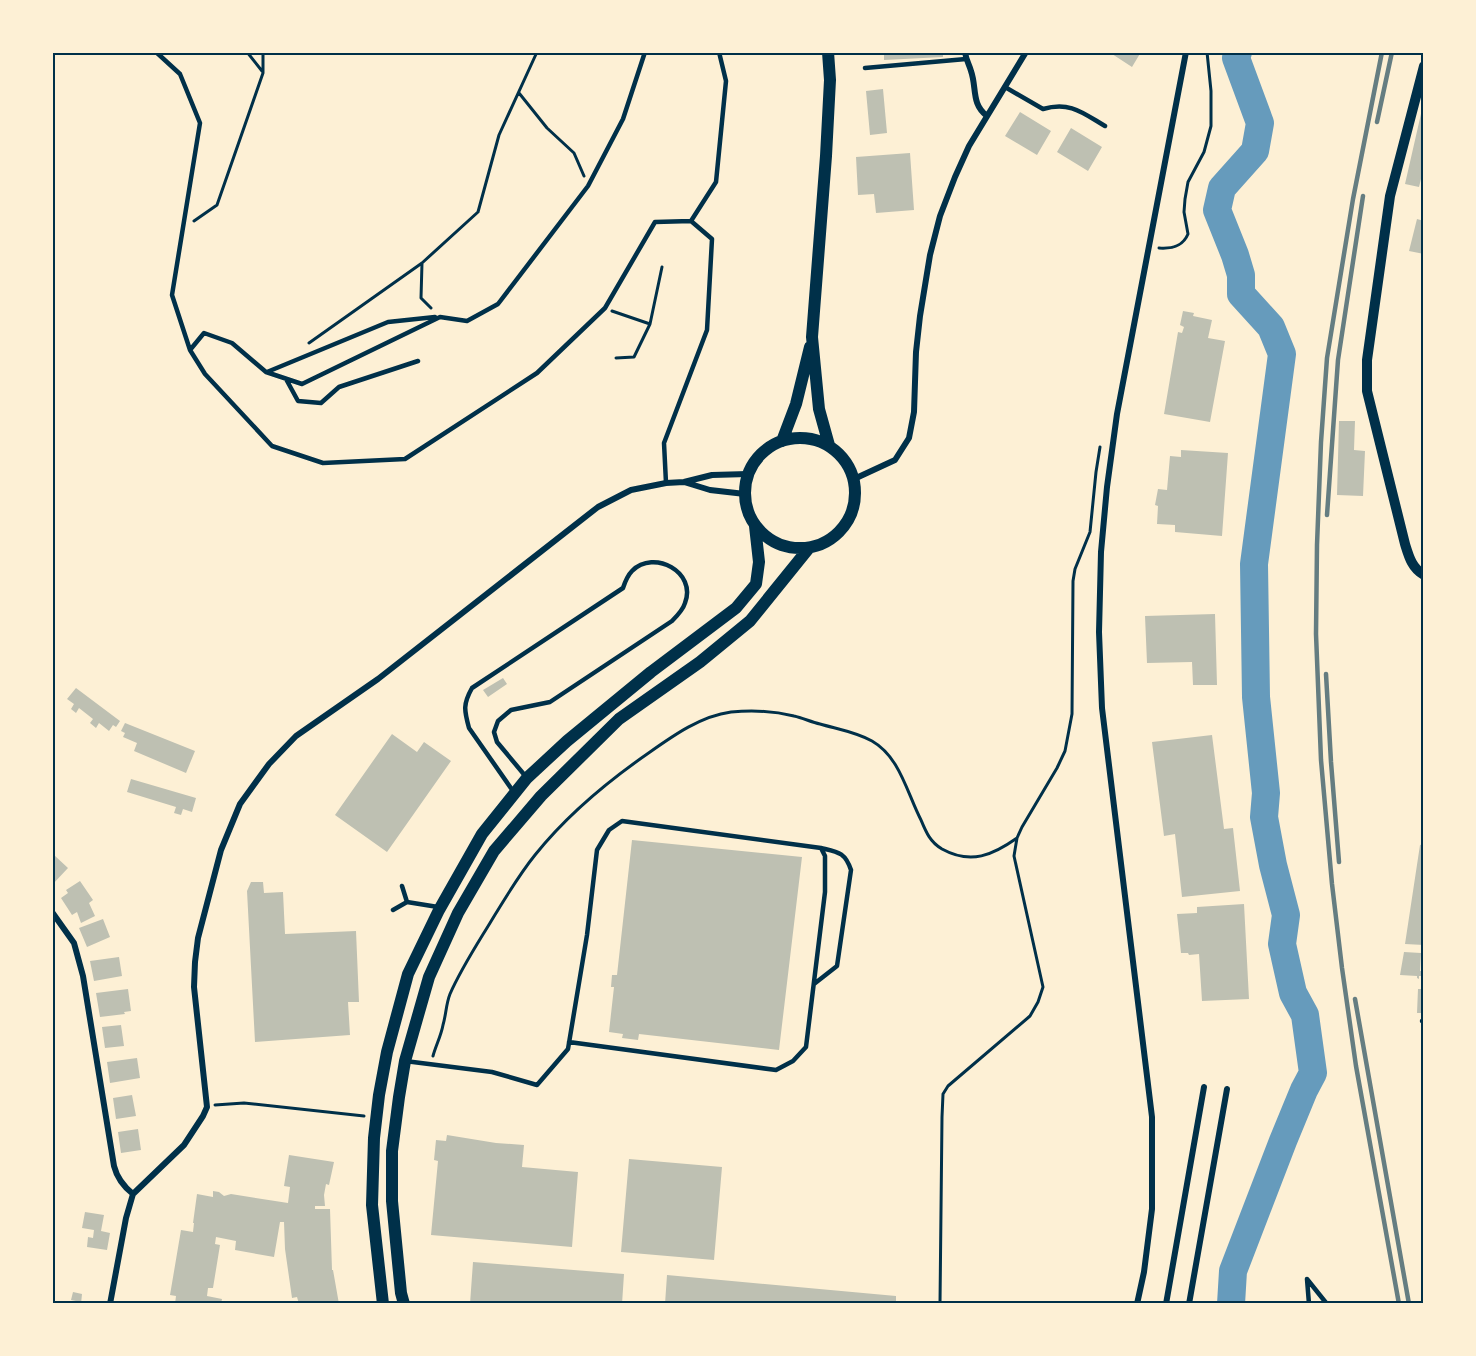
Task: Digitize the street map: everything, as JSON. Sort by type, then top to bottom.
[{"type":"main road","points":[[782,441],[795,404],[812,337],[826,156],[830,80],[828,52]]},
{"type":"main road","points":[[812,337],[819,409],[829,446]]},
{"type":"main road","points":[[382,1304],[372,1205],[374,1138],[387,1052],[408,974],[440,908],[482,834],[514,792],[567,741],[651,672],[736,608],[756,584],[759,562],[755,526],[744,494],[748,474],[756,460],[767,448],[782,441],[798,438],[814,439],[829,446],[845,460],[854,479],[856,498],[851,515],[841,531],[826,542],[809,548],[789,548],[770,540],[755,526]]},
{"type":"main road","points":[[404,1304],[392,1201],[393,1140],[405,1061],[429,977],[458,913],[494,851],[541,796],[619,719],[700,662],[750,621],[809,548]]},
{"type":"street","points":[[854,479],[895,459],[909,438],[914,412],[920,316],[930,255],[940,216],[954,177],[969,146],[1026,52]]},
{"type":"street","points":[[1137,1304],[1144,1272],[1152,1209],[1152,1117],[1102,708],[1099,632],[1101,552],[1107,487],[1118,414],[1185,52]]},
{"type":"street","points":[[966,56],[972,72],[977,106],[987,116]]},
{"type":"street","points":[[1424,66],[1390,196],[1367,360],[1367,391],[1405,544],[1412,565],[1424,575]]},
{"type":"street","points":[[110,1304],[126,1218],[133,1194],[184,1145],[207,1107],[194,987],[198,938],[220,850],[240,804],[268,764],[296,736],[378,679],[598,507],[631,490],[712,475],[748,474]]},
{"type":"street","points":[[684,482],[710,490],[744,494]]},
{"type":"street","points":[[52,912],[74,943],[83,976],[114,1167],[117,1177],[133,1194]]},
{"type":"street","points":[[1166,1304],[1204,1087]]},
{"type":"street","points":[[1188,1304],[1227,1089]]},
{"type":"lane","points":[[156,52],[180,74],[200,123],[171,296],[190,350],[205,374],[272,446],[323,463],[405,459],[537,373],[605,308],[655,222],[691,221],[712,239],[707,330],[664,443],[666,483]]},
{"type":"lane","points":[[266,372],[388,322],[440,316],[467,321],[498,304],[588,186],[623,119],[645,52]]},
{"type":"lane","points":[[691,221],[716,182],[726,81],[719,52]]},
{"type":"lane","points":[[952,52],[953,61]]},
{"type":"lane","points":[[865,68],[953,61],[966,56]]},
{"type":"lane","points":[[1005,87],[1043,109],[1056,105],[1077,110],[1105,126]]},
{"type":"lane","points":[[190,350],[204,333],[232,343],[266,372],[302,384],[440,316]]},
{"type":"lane","points":[[286,379],[298,401],[321,404],[339,387],[418,361]]},
{"type":"lane","points":[[514,792],[469,728],[464,703],[472,688],[623,588],[631,572],[641,564],[653,562],[675,569],[683,578],[687,600],[672,621],[550,702],[511,710],[498,721],[494,732],[497,742],[527,778]]},
{"type":"lane","points":[[405,1061],[492,1072],[537,1085],[568,1049],[587,935],[597,850],[609,830],[622,821],[840,852],[848,861],[851,870],[837,966],[814,984]]},
{"type":"lane","points":[[569,1042],[776,1070],[793,1061],[806,1047],[825,892],[825,856],[821,848]]},
{"type":"lane","points":[[402,886],[407,902]]},
{"type":"lane","points":[[393,910],[407,902],[440,908]]},
{"type":"lane","points":[[1309,1304],[1307,1279],[1327,1304]]},
{"type":"path","points":[[247,52],[263,73]]},
{"type":"path","points":[[183,229],[217,204],[263,73],[263,52]]},
{"type":"path","points":[[305,345],[422,263],[478,212],[499,135],[537,52]]},
{"type":"path","points":[[518,93],[547,128],[574,153],[588,186]]},
{"type":"path","points":[[422,263],[421,298],[440,316]]},
{"type":"path","points":[[616,358],[634,357],[650,324],[662,267]]},
{"type":"path","points":[[605,308],[650,324]]},
{"type":"path","points":[[940,1304],[943,1094],[948,1086],[1030,1016],[1038,1002],[1043,987],[1014,856],[1017,838],[1022,827],[1065,751],[1070,728]]},
{"type":"path","points":[[207,1107],[244,1103],[368,1116]]},
{"type":"building","points":[[884,52],[943,52],[943,57],[884,60]]},
{"type":"building","points":[[1109,52],[1141,52],[1132,67]]},
{"type":"building","points":[[883,89],[887,133],[870,135],[866,91]]},
{"type":"building","points":[[1423,105],[1424,167],[1419,187],[1405,184]]},
{"type":"building","points":[[1020,112],[1051,131],[1037,155],[1005,136]]},
{"type":"building","points":[[1071,128],[1102,147],[1088,171],[1057,152]]},
{"type":"building","points":[[910,153],[914,210],[876,213],[874,194],[858,195],[856,157]]},
{"type":"building","points":[[1417,219],[1424,221],[1424,254],[1409,251]]},
{"type":"building","points":[[1183,311],[1194,313],[1193,316],[1212,320],[1208,338],[1225,341],[1210,422],[1164,414],[1178,332],[1182,333],[1184,327],[1180,325]]},
{"type":"building","points":[[1339,421],[1355,421],[1354,450],[1365,451],[1363,496],[1337,495]]},
{"type":"building","points":[[1181,450],[1228,453],[1222,536],[1175,532],[1175,525],[1157,524],[1158,506],[1155,505],[1158,489],[1167,490],[1170,456],[1181,457]]},
{"type":"building","points":[[1215,614],[1217,685],[1193,685],[1192,662],[1147,663],[1145,616]]},
{"type":"building","points":[[503,678],[507,684],[488,697],[483,690]]},
{"type":"building","points":[[76,688],[120,721],[116,727],[113,725],[109,731],[99,723],[96,728],[90,723],[93,719],[79,708],[76,713],[71,709],[74,704],[67,699]]},
{"type":"building","points":[[125,723],[195,751],[186,773],[134,751],[137,743],[123,737],[125,733],[121,731]]},
{"type":"building","points":[[392,734],[417,752],[424,742],[451,761],[387,852],[335,815]]},
{"type":"building","points":[[1212,735],[1224,829],[1233,828],[1240,891],[1182,897],[1175,834],[1164,836],[1152,742]]},
{"type":"building","points":[[131,779],[196,798],[192,812],[183,809],[181,815],[174,813],[176,807],[127,792]]},
{"type":"building","points":[[632,840],[802,857],[779,1050],[639,1034],[638,1040],[622,1038],[623,1034],[609,1032],[614,987],[611,987],[612,975],[617,975]]},
{"type":"building","points":[[1424,844],[1424,945],[1405,944],[1420,845]]},
{"type":"building","points":[[54,855],[68,868],[52,885],[52,856]]},
{"type":"building","points":[[80,881],[93,900],[89,903],[95,916],[81,923],[77,912],[72,915],[61,898],[68,893],[66,890]]},
{"type":"building","points":[[251,882],[263,882],[264,893],[283,892],[285,934],[356,931],[359,1002],[348,1002],[350,1035],[255,1042],[247,891]]},
{"type":"building","points":[[1244,904],[1249,999],[1202,1001],[1199,954],[1181,953],[1177,914],[1197,913],[1197,907]]},
{"type":"building","points":[[103,919],[110,937],[87,947],[79,928]]},
{"type":"building","points":[[1404,952],[1421,953],[1420,971],[1423,971],[1419,979],[1417,976],[1400,975]]},
{"type":"building","points":[[119,957],[122,976],[94,981],[90,961]]},
{"type":"building","points":[[128,989],[131,1011],[124,1012],[125,1014],[100,1017],[96,993]]},
{"type":"building","points":[[1418,989],[1424,989],[1424,1013],[1417,1013]]},
{"type":"building","points":[[121,1025],[124,1046],[105,1048],[102,1027]]},
{"type":"building","points":[[137,1058],[140,1078],[110,1083],[107,1062]]},
{"type":"building","points":[[132,1095],[136,1116],[116,1119],[113,1098]]},
{"type":"building","points":[[138,1129],[141,1150],[121,1153],[118,1132]]},
{"type":"building","points":[[447,1135],[524,1145],[522,1167],[578,1172],[572,1247],[431,1235],[438,1161],[434,1160],[436,1140],[446,1141]]},
{"type":"building","points":[[289,1155],[334,1162],[329,1185],[326,1184],[325,1206],[315,1206],[315,1209],[330,1209],[332,1270],[339,1304],[299,1304],[297,1297],[292,1298],[285,1249],[284,1222],[280,1222],[274,1257],[235,1250],[236,1241],[216,1237],[215,1244],[220,1245],[213,1288],[208,1288],[207,1296],[222,1299],[221,1304],[175,1304],[176,1296],[170,1295],[181,1230],[193,1232],[197,1194],[213,1197],[213,1191],[224,1196],[231,1194],[288,1203],[290,1187],[284,1186]]},
{"type":"building","points":[[629,1159],[722,1167],[714,1260],[621,1252]]},
{"type":"building","points":[[85,1212],[104,1215],[101,1231],[110,1233],[107,1250],[87,1247],[88,1237],[93,1238],[94,1230],[82,1228]]},
{"type":"building","points":[[473,1262],[624,1274],[622,1304],[470,1304]]},
{"type":"building","points":[[667,1275],[896,1296],[896,1304],[665,1304]]},
{"type":"building","points":[[73,1292],[82,1294],[81,1304],[76,1304],[76,1301],[71,1300]]},
{"type":"waterway","points":[[1231,1304],[1233,1271],[1283,1141],[1313,1073],[1305,1015],[1293,993],[1282,944],[1286,915],[1264,817],[1266,793],[1256,697],[1254,564],[1282,354],[1271,327],[1241,294],[1241,275],[1217,210],[1222,188],[1255,151],[1260,123],[1236,58],[1238,52]]},
{"type":"railway","points":[[1382,52],[1353,199],[1327,358],[1321,442],[1316,634],[1321,760],[1342,968],[1356,1066],[1399,1304]]},
{"type":"railway","points":[[1377,122],[1392,52]]},
{"type":"railway","points":[[1327,515],[1338,360],[1363,196]]},
{"type":"railway","points":[[1326,674],[1339,862]]},
{"type":"railway","points":[[1355,999],[1409,1304]]}]
